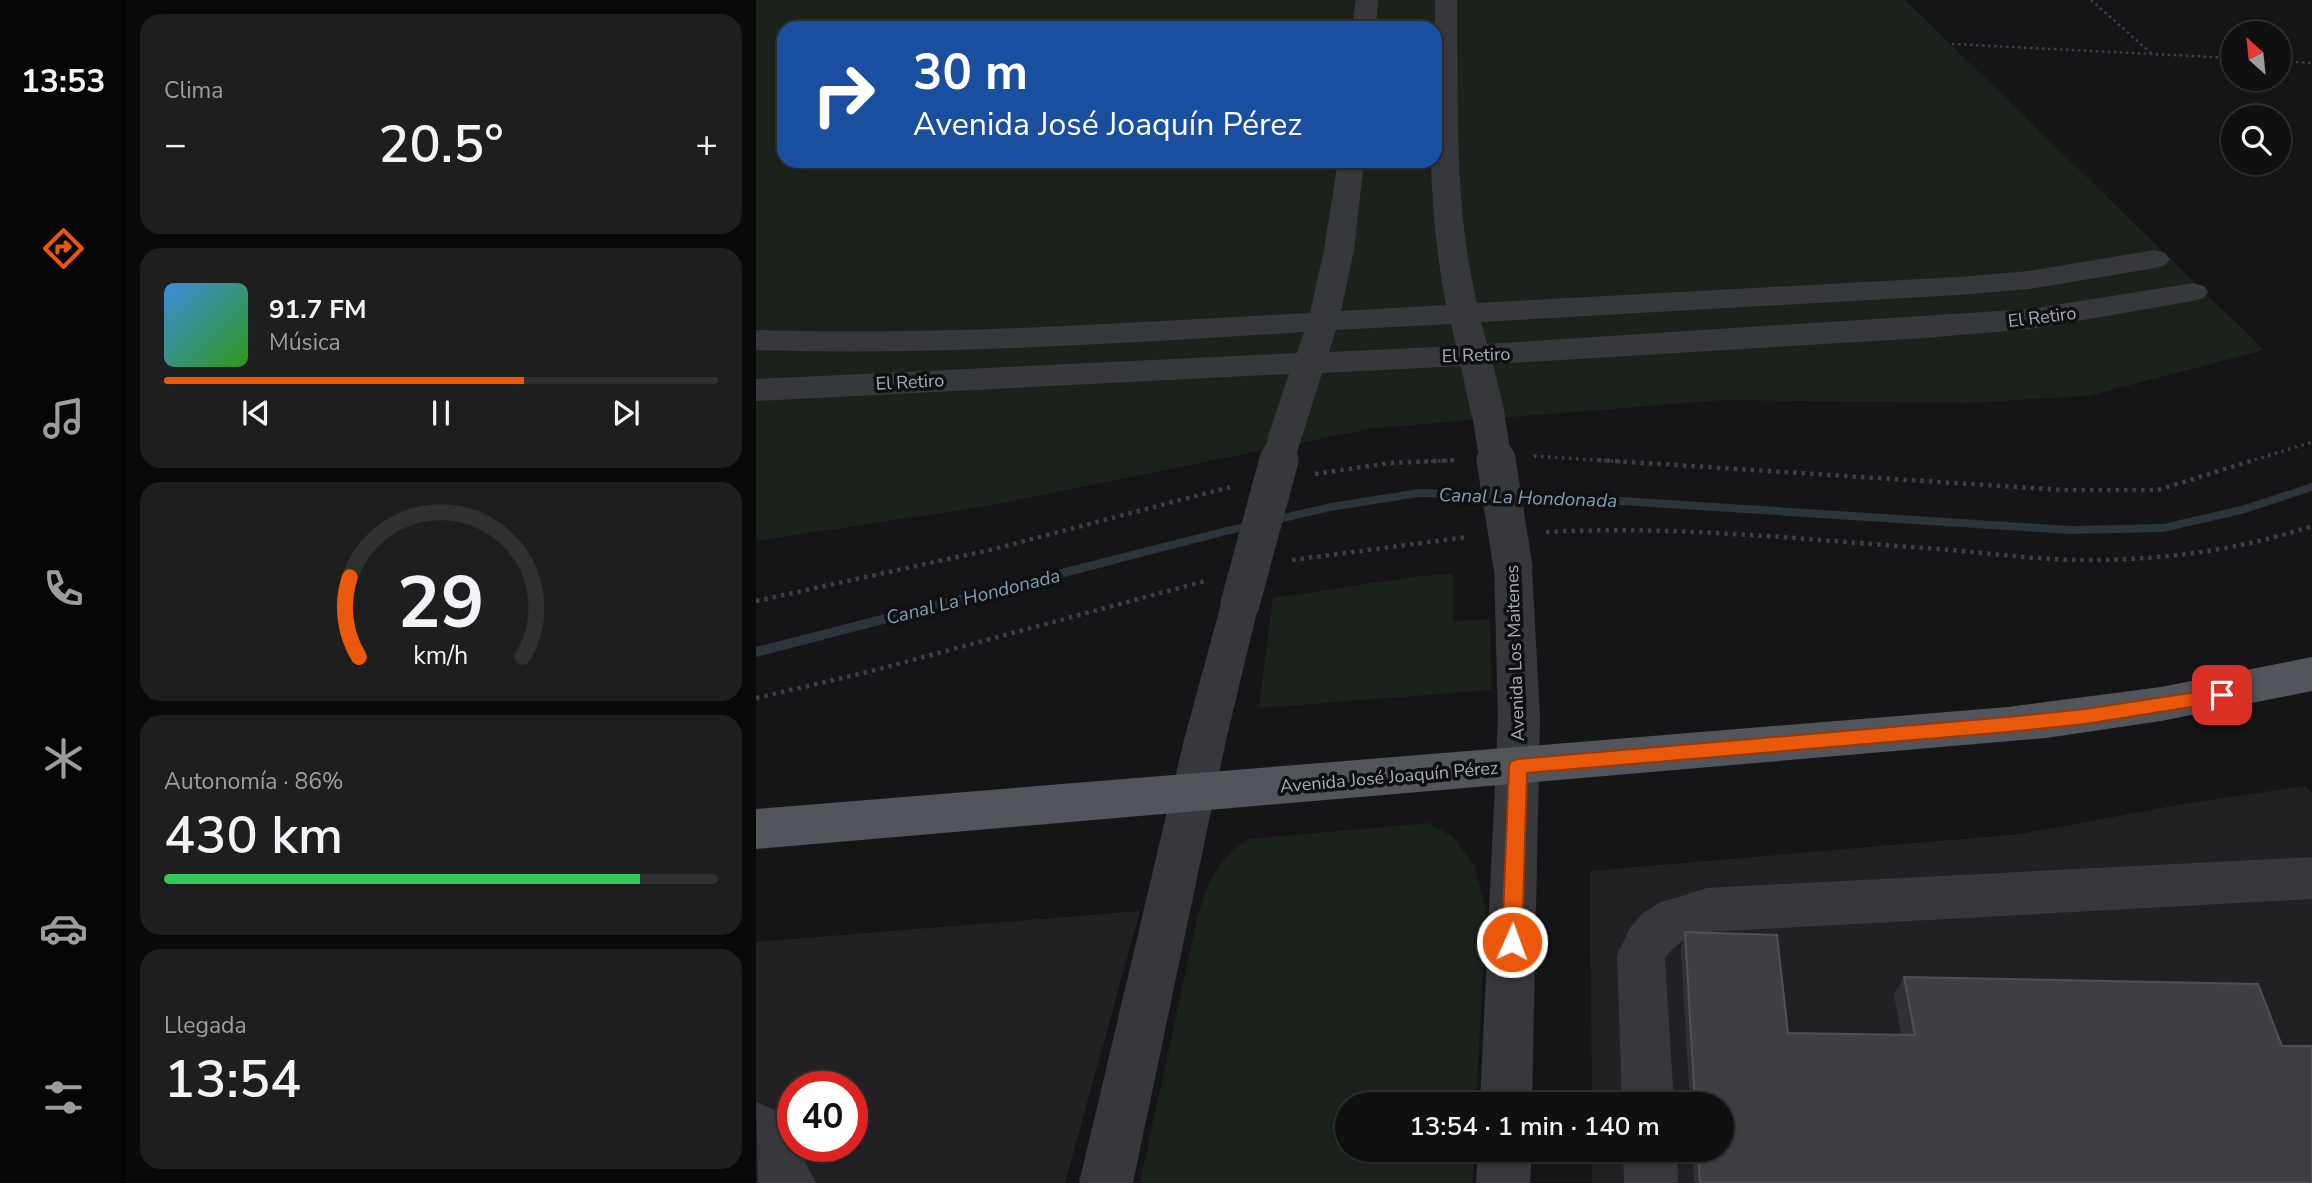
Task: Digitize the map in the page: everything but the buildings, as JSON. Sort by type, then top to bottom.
[{"type":"main road","name":"Avenida José Joaquín Pérez","points":[[756,829],[1831,741],[2085,716],[2222,695],[2312,674]]},
{"type":"street","points":[[1365,21],[1367,0]]},
{"type":"street","name":"Avenida Los Maitenes","points":[[1446,0],[1447,202],[1450,242],[1463,315],[1488,414],[1514,566],[1519,705],[1506,1092]]},
{"type":"street","points":[[1106,1183],[1193,793],[1240,604],[1285,437],[1323,322],[1339,250],[1350,168]]},
{"type":"street","points":[[756,340],[917,343],[1463,315],[1958,286],[2097,270],[2155,260]]},
{"type":"street","points":[[2097,270],[2114,278],[2125,289],[2125,300],[2121,305]]},
{"type":"street","name":"El Retiro","points":[[756,390],[1475,355],[1965,325],[2030,319],[2193,292]]},
{"type":"street","points":[[1648,1092],[1642,955],[1649,939],[1664,924],[1682,915],[1707,910],[2312,878]]},
{"type":"street","points":[[756,1129],[789,1183]]},
{"type":"street","points":[[1503,1183],[1504,1162]]},
{"type":"street","points":[[1650,1162],[1651,1183]]},
{"type":"path","points":[[2091,0],[2153,54]]},
{"type":"path","points":[[1952,44],[2221,57]]},
{"type":"path","points":[[2291,62],[2312,63]]},
{"type":"shaded area","points":[[756,0],[1905,0],[2264,350],[2088,396],[1967,403],[1724,400],[1374,428],[988,506],[756,541]]},
{"type":"shaded area","points":[[1453,574],[1453,621],[1490,619],[1491,690],[1259,708],[1273,598],[1420,576]]},
{"type":"shaded area","points":[[2305,786],[2312,793],[2312,1183],[1592,1183],[1592,1162],[1734,1162],[1734,1092],[1592,1092],[1590,871],[2021,834],[2183,804]]},
{"type":"shaded area","points":[[1429,823],[1453,837],[1474,865],[1486,910],[1477,1092],[1335,1092],[1335,1162],[1473,1162],[1472,1183],[1140,1183],[1197,919],[1214,874],[1228,856],[1248,839]]},
{"type":"shaded area","points":[[1140,911],[1065,1183],[756,1183],[756,942]]},
{"type":"waterway","name":"Canal La Hondonada","points":[[756,652],[1226,531],[1331,507],[1419,493],[1544,496],[2070,530],[2163,528],[2242,510],[2312,487]]},
{"type":"route","points":[[1512,942],[1518,766],[2008,725],[2159,706],[2222,695]]}]
